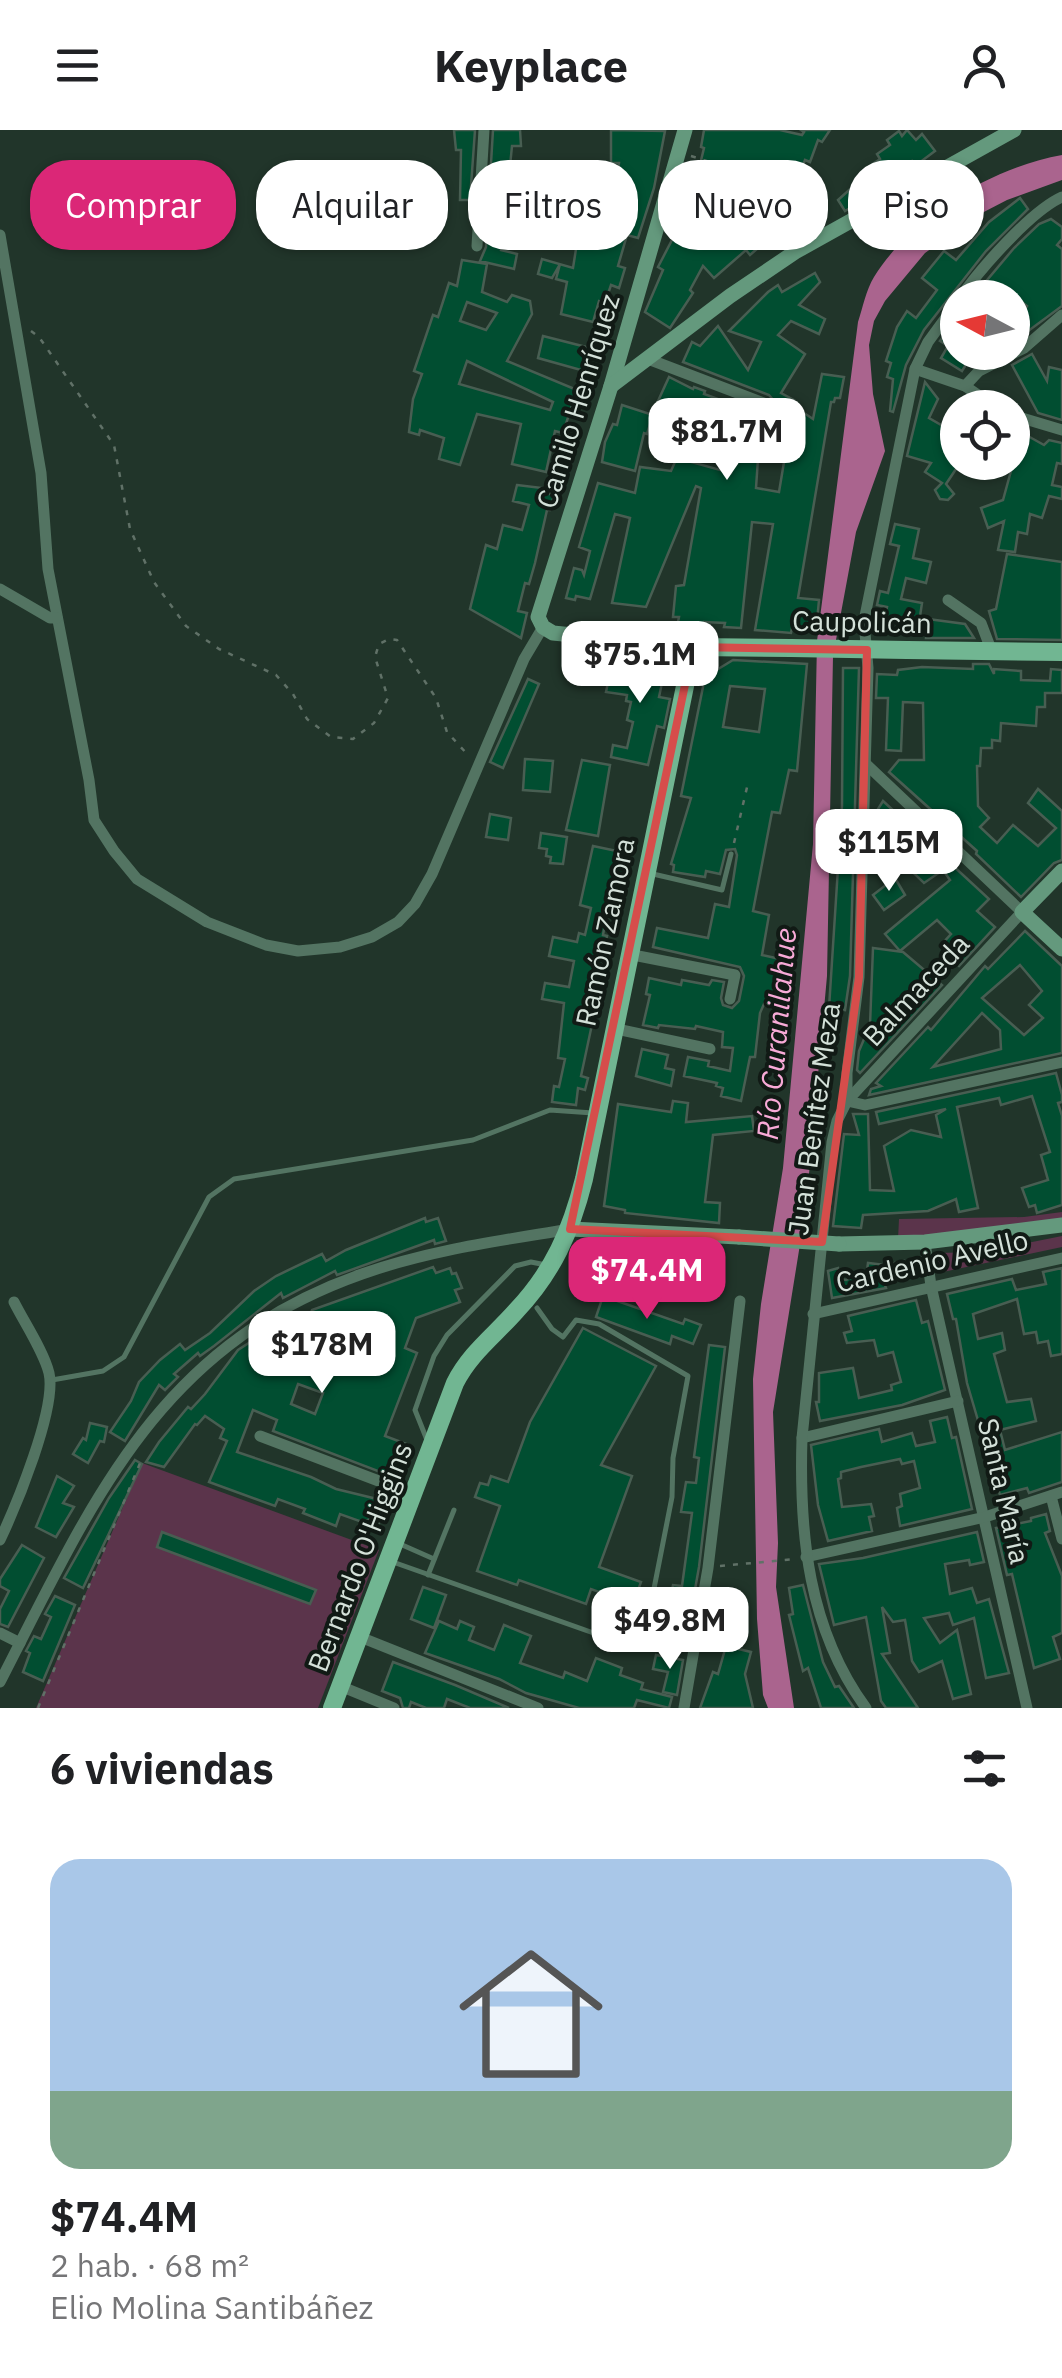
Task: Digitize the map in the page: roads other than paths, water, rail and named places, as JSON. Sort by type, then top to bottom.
[{"type":"main road","name":"Caupolicán","points":[[693,647],[1062,652]]},
{"type":"main road","name":"Ramón Zamora","points":[[570,1229],[693,647]]},
{"type":"main road","name":"Bernardo O'Higgins","points":[[332,1708],[450,1394],[466,1364],[521,1306],[552,1266],[570,1229]]},
{"type":"street","points":[[482,160],[484,130]]},
{"type":"street","name":"Camilo Henríquez","points":[[543,628],[538,610],[610,386],[685,130]]},
{"type":"street","points":[[610,386],[796,252],[1014,130]]},
{"type":"street","name":"Juan Benítez Meza","points":[[974,280],[1030,221],[1062,198]]},
{"type":"street","points":[[0,235],[7,319],[41,473],[48,568],[94,820],[138,879],[207,922],[266,945],[298,951],[340,947],[372,937],[398,922],[415,904],[432,874],[524,659],[543,628]]},
{"type":"street","points":[[965,386],[979,371],[1024,348],[1062,315]]},
{"type":"street","name":"Juan Benítez Meza","points":[[866,1708],[827,1641],[806,1556],[800,1484],[802,1438],[832,1142],[847,1101],[859,977],[868,668],[864,621],[915,368],[940,325]]},
{"type":"street","points":[[648,359],[766,404]]},
{"type":"street","points":[[915,368],[971,390]]},
{"type":"street","points":[[1030,420],[1062,430]]},
{"type":"street","points":[[0,589],[50,618],[57,618]]},
{"type":"street","points":[[948,600],[981,623],[992,652]]},
{"type":"street","name":"Caupolicán","points":[[543,628],[560,635],[693,647]]},
{"type":"street","points":[[866,764],[1062,949]]},
{"type":"street","name":"Balmaceda","points":[[847,1101],[1062,871]]},
{"type":"street","points":[[628,954],[735,975],[730,999]]},
{"type":"street","points":[[612,1028],[710,1049]]},
{"type":"street","points":[[847,1101],[864,1105],[1061,1066]]},
{"type":"street","points":[[0,1682],[69,1544],[122,1457],[162,1407],[243,1334],[283,1308],[360,1274],[464,1246],[570,1229],[839,1244],[926,1242],[1062,1225]]},
{"type":"street","name":"Santa María","points":[[926,1242],[932,1286],[1028,1708]]},
{"type":"street","name":"Cardenio Avello","points":[[813,1314],[1062,1258]]},
{"type":"street","points":[[0,1540],[32,1461],[49,1382],[49,1374],[14,1302]]},
{"type":"street","points":[[684,1708],[708,1568],[740,1302]]},
{"type":"street","points":[[802,1438],[958,1401]]},
{"type":"street","points":[[260,1436],[413,1494]]},
{"type":"street","points":[[806,1556],[985,1517],[1056,1494],[1062,1539]]},
{"type":"street","points":[[0,1633],[20,1643]]},
{"type":"street","points":[[360,1636],[538,1708]]},
{"type":"street","points":[[340,1686],[394,1708]]},
{"type":"lane","points":[[645,872],[722,890],[731,854]]},
{"type":"lane","points":[[49,1382],[104,1371],[124,1357],[209,1196],[234,1179],[472,1140],[550,1110],[596,1113]]},
{"type":"lane","points":[[430,1447],[415,1410],[434,1356],[448,1335],[515,1266],[531,1262],[552,1266]]},
{"type":"lane","points":[[391,1551],[428,1575],[602,1636],[616,1648],[628,1646],[637,1638],[648,1614],[668,1516],[673,1458],[688,1376],[599,1324],[576,1320],[563,1337],[537,1308]]},
{"type":"lane","points":[[428,1575],[454,1510]]},
{"type":"lane","points":[[391,1551],[434,1559]]},
{"type":"lane","points":[[602,1636],[604,1617],[621,1610],[637,1619],[637,1638]]},
{"type":"water label","name":"Río Curanilahue","points":[[777,1034]]}]
